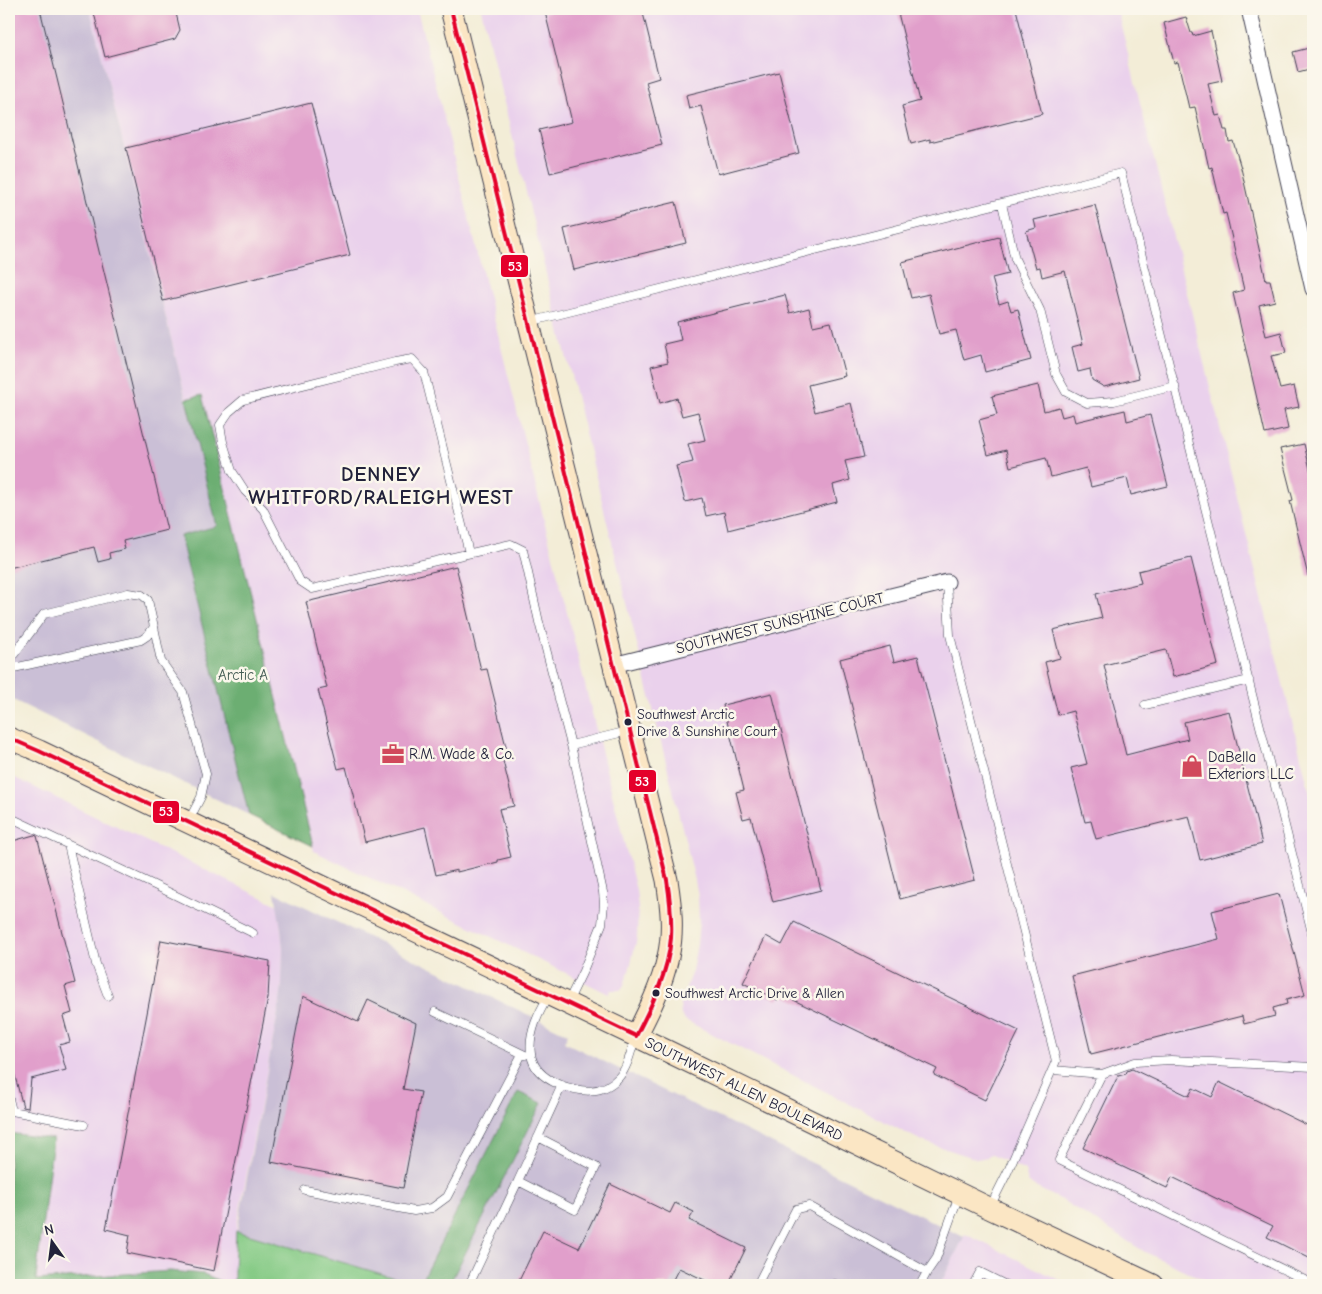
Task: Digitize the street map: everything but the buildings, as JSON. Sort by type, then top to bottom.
[{"type":"main road","points":[[452,9],[667,880],[671,907],[671,936],[668,957],[651,1007],[636,1036]]},
{"type":"main road","name":"SOUTHWEST ALLEN BOULEVARD","points":[[9,738],[636,1036],[1153,1285]]},
{"type":"street","points":[[1251,9],[1313,289]]},
{"type":"street","name":"SOUTHWEST SUNSHINE COURT","points":[[613,664],[947,582]]},
{"type":"lane","points":[[529,322],[1121,174],[1313,937]]},
{"type":"lane","points":[[1002,204],[1015,259],[1040,310],[1056,374],[1066,392],[1087,403],[1114,402],[1175,386]]},
{"type":"lane","points":[[469,554],[424,372],[412,359],[243,400],[229,412],[220,425],[232,471],[245,490],[263,509],[300,581],[312,589],[469,554],[511,544],[523,550],[539,622],[571,745],[604,892],[602,924],[584,971],[558,1000],[540,1010],[533,1030],[532,1059],[543,1076],[550,1080],[580,1091],[592,1091],[604,1088],[614,1082],[620,1075],[626,1066],[636,1036]]},
{"type":"lane","points":[[947,582],[950,635],[1056,1061],[990,1208]]},
{"type":"lane","points":[[9,661],[44,614],[128,594],[142,595],[148,600],[161,661],[183,692],[206,774],[201,797],[188,822]]},
{"type":"lane","points":[[9,669],[141,640],[154,627]]},
{"type":"lane","points":[[1145,705],[1249,680]]},
{"type":"lane","points":[[571,745],[630,731]]},
{"type":"lane","points":[[9,817],[254,933]]},
{"type":"lane","points":[[68,845],[96,964],[108,996]]},
{"type":"lane","points":[[435,1012],[532,1059]]},
{"type":"lane","points":[[306,1190],[414,1211],[432,1208],[447,1197],[522,1054]]},
{"type":"lane","points":[[1053,1070],[1102,1074],[1135,1062],[1171,1060],[1313,1067]]},
{"type":"lane","points":[[1102,1074],[1059,1160],[1313,1284]]},
{"type":"lane","points":[[469,1285],[562,1085]]},
{"type":"lane","points":[[9,1099],[12,1111],[84,1125]]},
{"type":"lane","points":[[518,1181],[575,1210],[596,1167],[538,1137]]},
{"type":"lane","points":[[920,1285],[936,1259],[959,1193]]},
{"type":"lane","points":[[757,1285],[796,1209],[809,1206],[927,1272]]},
{"type":"lane","points":[[973,1285],[980,1272],[1006,1285]]},
{"type":"lane","points":[[834,1285],[838,1285]]},
{"type":"shaded area","points":[[9,9],[90,9],[217,526],[180,536],[249,815],[9,698]]},
{"type":"shaded area","points":[[90,9],[417,9],[636,890],[638,908],[637,938],[629,971],[620,990],[611,990],[609,994],[314,851],[202,396],[186,399]]},
{"type":"shaded area","points":[[481,9],[1117,9],[1313,806],[1313,1285],[1216,1285],[1145,1252],[1060,1199],[1033,1186],[1028,1182],[1025,1171],[990,1154],[987,1157],[977,1159],[922,1141],[685,1020],[681,1015],[680,1004],[692,971],[697,944],[699,921],[698,895]]},
{"type":"shaded area","points":[[9,775],[278,905],[283,949],[280,1002],[237,1225],[234,1285],[38,1285],[9,1170]]},
{"type":"shaded area","points":[[275,892],[568,1034],[564,1042],[964,1237],[940,1285],[449,1285],[541,1103],[518,1092],[419,1285],[237,1231],[280,1002],[283,949]]},
{"type":"shaded area","points":[[965,1234],[1070,1285],[940,1285]]},
{"type":"green space","name":"Arctic A","points":[[202,395],[313,846],[249,815],[180,536],[217,526],[186,399]]},
{"type":"green space","points":[[518,1092],[542,1103],[449,1285],[419,1285]]},
{"type":"green space","points":[[9,1133],[53,1139],[36,1280],[170,1271],[204,1274],[222,1282],[223,1285],[9,1285]]},
{"type":"green space","points":[[236,1231],[419,1285],[234,1285]]},
{"type":"transit line","name":"53","points":[[451,9],[667,880],[671,924],[667,964],[648,1013],[636,1036]]},
{"type":"transit line","name":"53","points":[[9,738],[636,1036]]},
{"type":"place","name":"Southwest Arctic Drive & Sunshine Court","points":[[628,722]]},
{"type":"place","name":"R.M. Wade & Co.","points":[[393,754]]},
{"type":"place","name":"DaBella Exteriors LLC","points":[[1192,766]]},
{"type":"place","name":"Southwest Arctic Drive & Allen","points":[[656,993]]},
{"type":"district","name":"DENNEY WHITFORD/RALEIGH WEST","points":[[381,486]]}]
